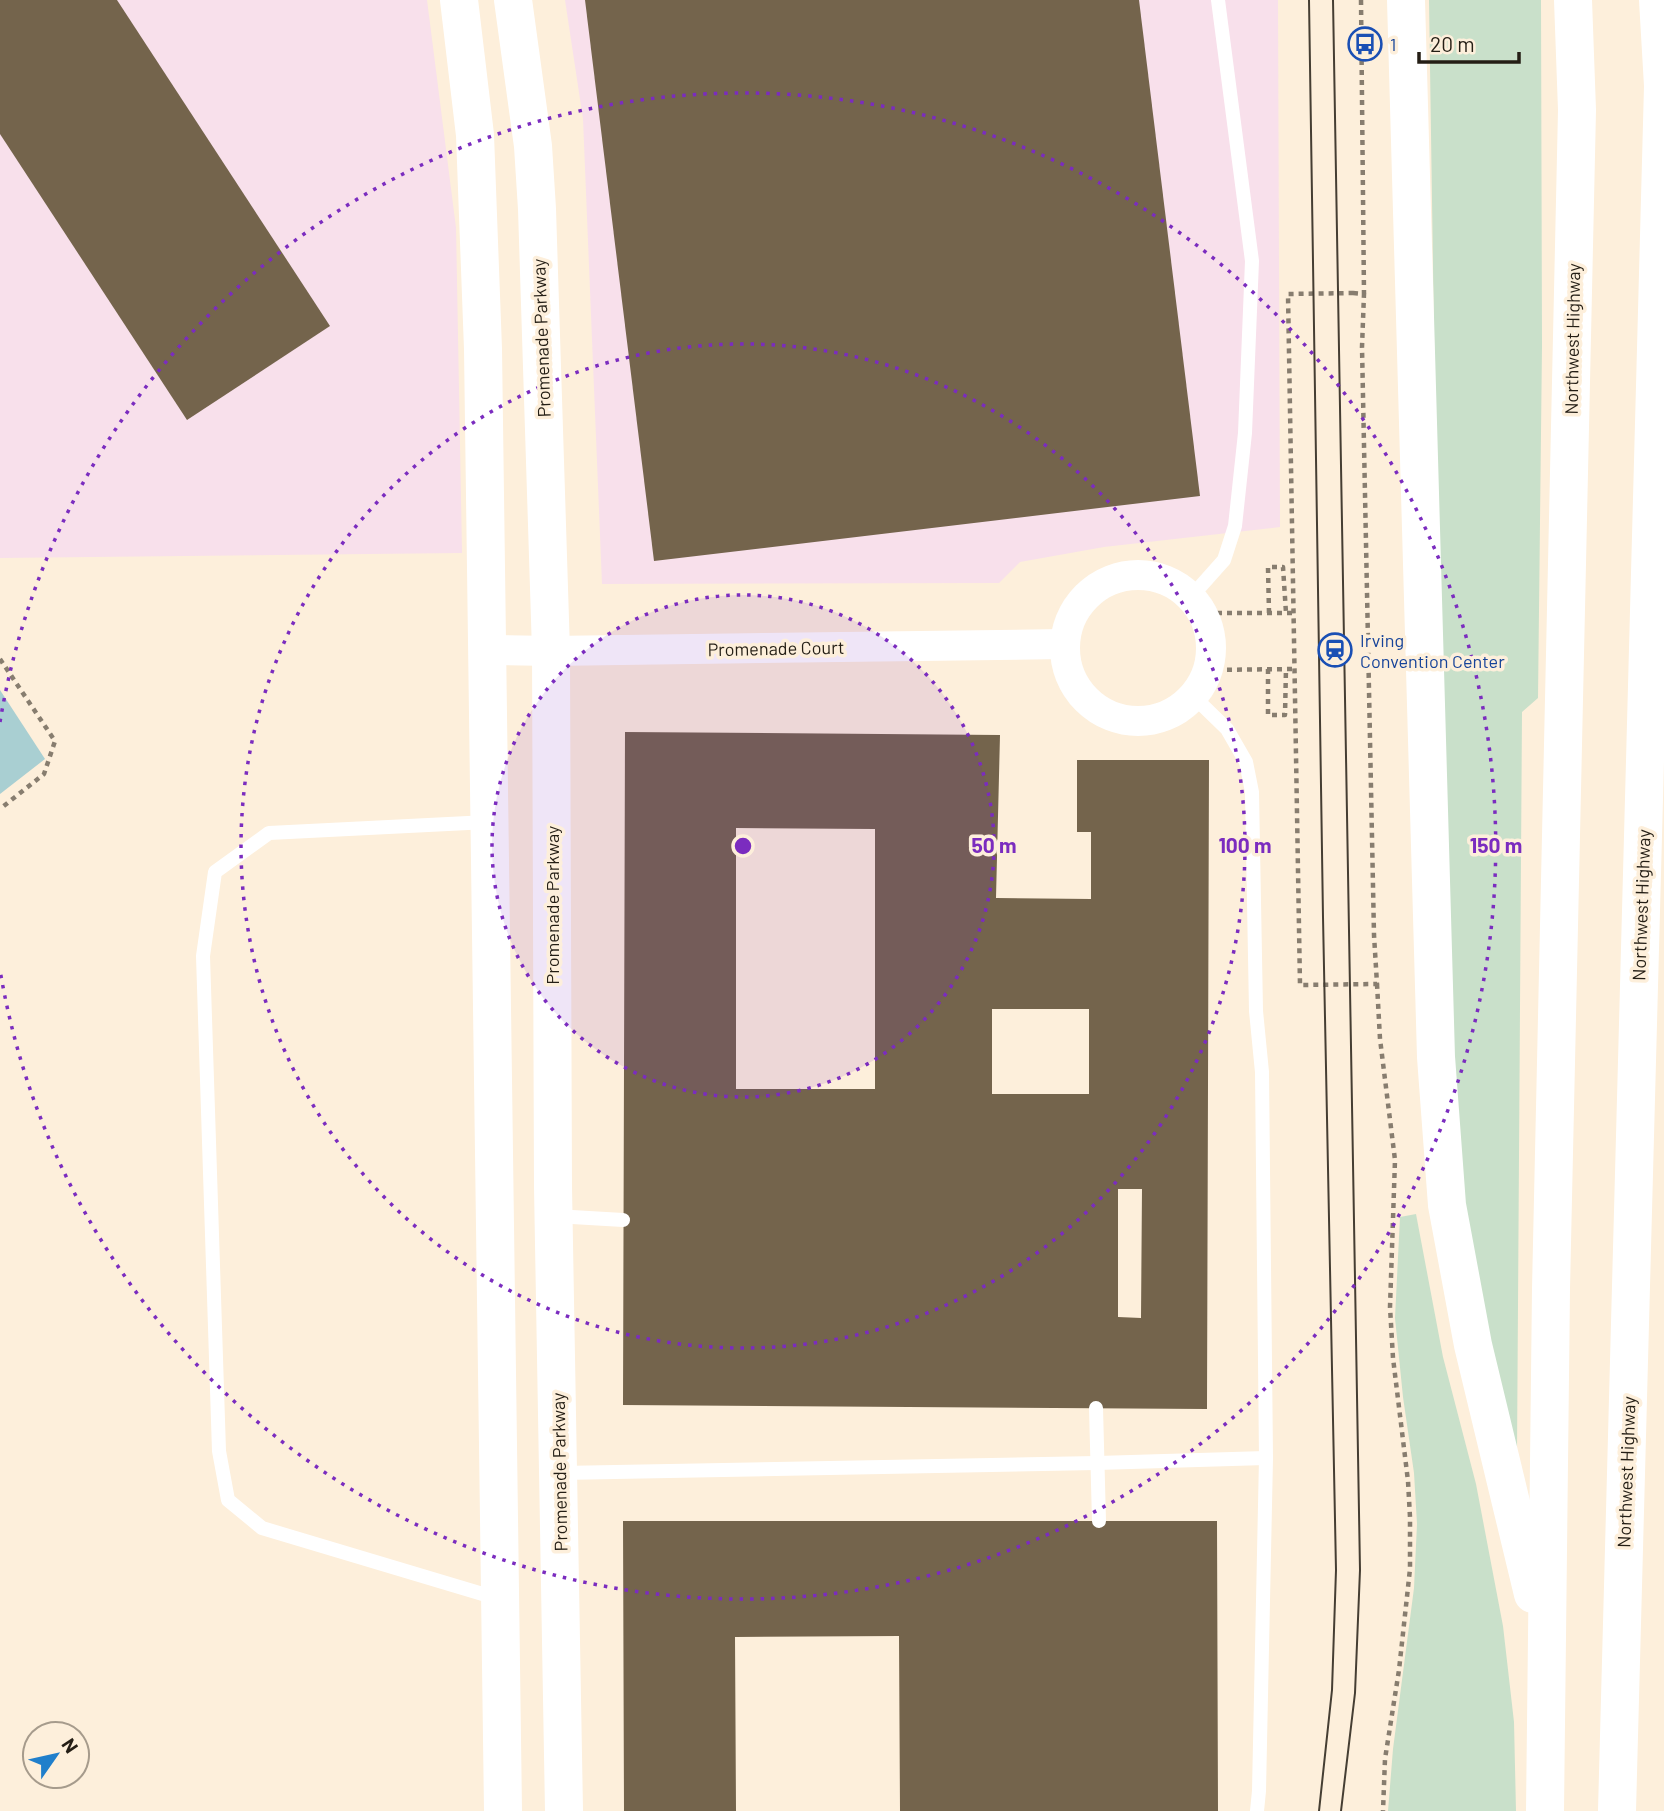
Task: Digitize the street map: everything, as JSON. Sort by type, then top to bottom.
[{"type":"main road","points":[[459,0],[475,135],[483,348],[503,1811]]},
{"type":"main road","name":"Promenade Parkway","points":[[513,0],[533,146],[537,209],[551,651],[554,1216],[564,1811]]},
{"type":"main road","points":[[1406,0],[1436,1043],[1447,1205],[1473,1345],[1547,1650]]},
{"type":"main road","name":"Northwest Highway","points":[[1545,1811],[1551,1276],[1577,110],[1573,0]]},
{"type":"main road","name":"Northwest Highway","points":[[1617,1811],[1663,86],[1658,0]]},
{"type":"main road","points":[[475,135],[533,146]]},
{"type":"main road","points":[[498,1470],[559,1473]]},
{"type":"street","points":[[1124,575],[1148,575],[1172,582],[1197,605],[1205,618],[1211,642],[1209,666],[1200,688],[1184,705],[1163,717],[1139,721],[1116,718],[1094,707],[1077,690],[1067,668],[1064,645],[1069,620],[1082,599],[1101,583],[1124,575]]},
{"type":"street","name":"Promenade Court","points":[[487,650],[1064,645]]},
{"type":"lane","points":[[1197,605],[1224,560],[1235,526],[1245,433],[1252,261],[1218,0]]},
{"type":"lane","points":[[1192,695],[1227,729],[1246,762],[1252,792],[1256,1011],[1262,1072],[1266,1458],[1257,1811]]},
{"type":"lane","points":[[489,822],[269,833],[215,872],[203,956],[219,1451],[228,1500],[262,1528],[500,1599]]},
{"type":"lane","points":[[554,1216],[624,1220]]},
{"type":"lane","points":[[1096,1408],[1098,1521]]},
{"type":"lane","points":[[559,1473],[1266,1458]]},
{"type":"path","points":[[1361,0],[1364,295],[1362,347],[1374,935],[1380,1039],[1395,1160],[1390,1307],[1393,1358],[1408,1481],[1410,1530],[1410,1569],[1399,1670],[1385,1759],[1383,1811]]},
{"type":"path","points":[[1364,295],[1288,294],[1294,669],[1300,985],[1377,984]]},
{"type":"path","points":[[1269,613],[1268,567],[1283,567],[1286,613]]},
{"type":"path","points":[[1197,605],[1269,613],[1294,612]]},
{"type":"path","points":[[0,659],[55,741],[44,774],[0,808]]},
{"type":"path","points":[[1268,668],[1268,715],[1285,715],[1286,668]]},
{"type":"path","points":[[1207,670],[1294,669]]},
{"type":"shaded area","points":[[0,0],[427,0],[456,228],[462,553],[0,558]]},
{"type":"shaded area","points":[[565,0],[1278,0],[1280,527],[1104,547],[1020,562],[999,583],[602,584],[583,119]]},
{"type":"green space","points":[[1429,0],[1541,0],[1542,346],[1538,698],[1522,712],[1517,1454],[1463,1224],[1450,1066],[1436,468]]},
{"type":"green space","points":[[1416,1214],[1443,1357],[1476,1484],[1503,1626],[1514,1722],[1516,1811],[1388,1811],[1393,1749],[1414,1588],[1417,1524],[1414,1473],[1395,1318],[1400,1217]]},
{"type":"water","points":[[0,690],[45,759],[0,794]]},
{"type":"building","points":[[0,0],[117,0],[330,326],[187,420],[0,134]]},
{"type":"building","points":[[585,0],[1139,0],[1200,496],[654,561]]},
{"type":"building","points":[[625,732],[1000,735],[996,898],[1091,899],[1091,832],[1077,832],[1077,760],[1209,760],[1207,1409],[623,1405]],"holes":[[[736,828],[875,829],[875,1089],[736,1089]],[[992,1009],[1089,1009],[1089,1094],[992,1094]],[[1118,1189],[1142,1189],[1141,1318],[1118,1317]]]},
{"type":"building","points":[[623,1521],[1217,1521],[1218,1811],[900,1811],[899,1636],[735,1637],[736,1811],[624,1811]]},
{"type":"tram line","points":[[1309,0],[1336,1570],[1332,1690],[1319,1811]]},
{"type":"tram line","points":[[1333,0],[1360,1570],[1355,1693],[1341,1811]]},
{"type":"place","name":"1","points":[[1365,44]]},
{"type":"place","name":"Irving Convention Center","points":[[1335,650]]}]
